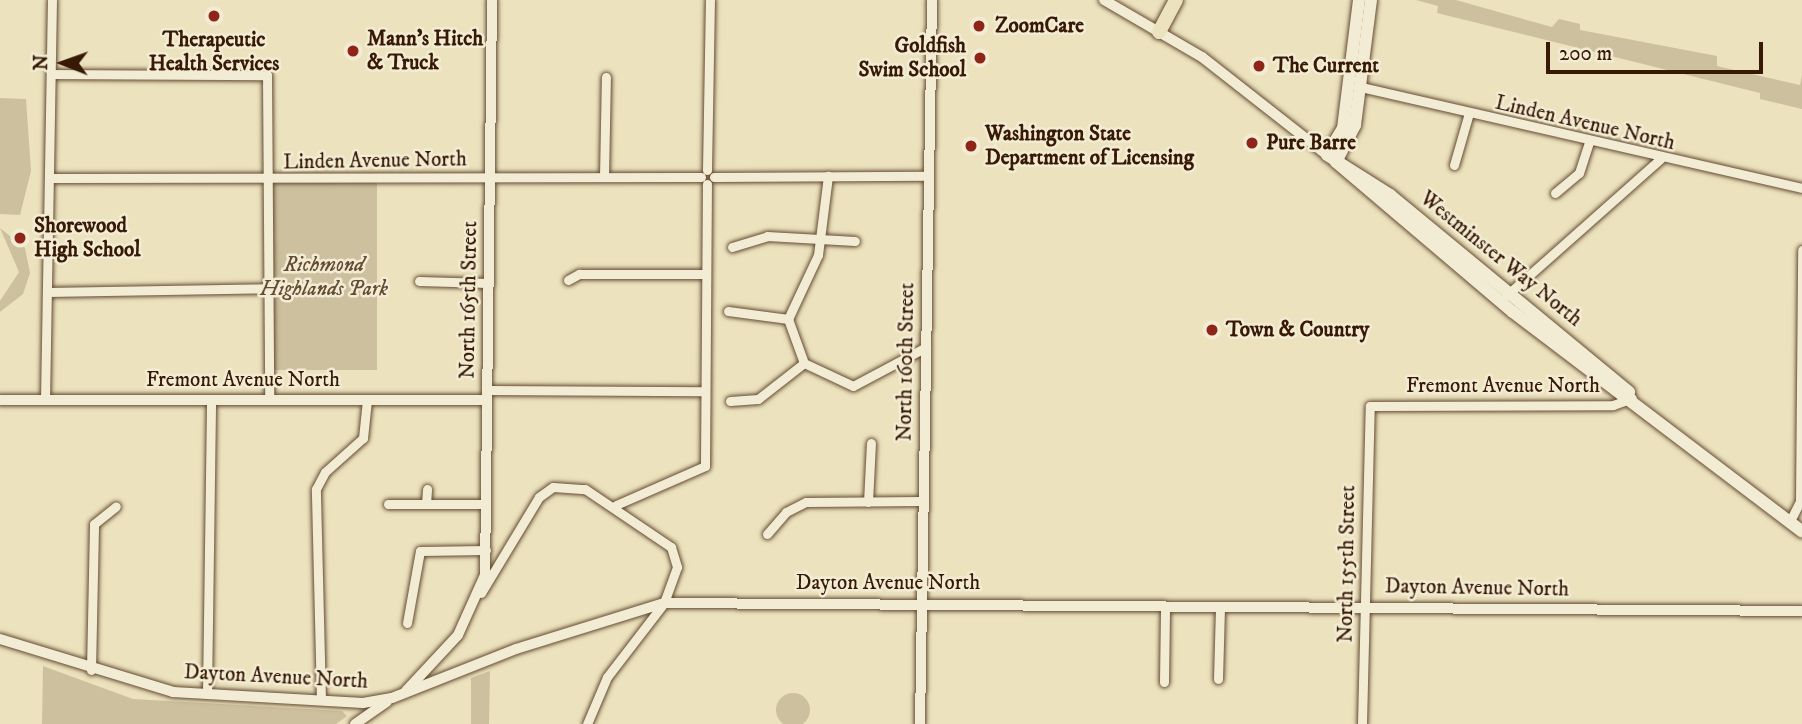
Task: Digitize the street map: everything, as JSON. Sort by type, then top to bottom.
[{"type":"highway","points":[[1159,32],[1176,0]]},
{"type":"main road","points":[[1332,158],[1343,128],[1359,0]]},
{"type":"main road","points":[[1332,158],[1350,141],[1361,88],[1371,0]]},
{"type":"main road","name":"Westminster Way North","points":[[1332,158],[1505,297],[1617,376],[1634,397],[1802,531]]},
{"type":"street","points":[[46,400],[52,0]]},
{"type":"street","name":"North 165th Street","points":[[477,600],[486,550],[492,0]]},
{"type":"street","points":[[616,505],[695,474],[705,466],[710,0]]},
{"type":"street","name":"North 160th Street","points":[[920,724],[921,501],[932,0]]},
{"type":"street","name":"Westminster Way North","points":[[1104,0],[1202,57],[1332,158]]},
{"type":"street","points":[[51,74],[267,75],[269,400]]},
{"type":"street","points":[[604,177],[606,77]]},
{"type":"street","name":"Linden Avenue North","points":[[1361,88],[1660,159],[1802,188]]},
{"type":"street","points":[[1454,165],[1469,113]]},
{"type":"street","points":[[1555,193],[1579,173],[1589,142]]},
{"type":"street","points":[[1505,297],[1660,159]]},
{"type":"street","points":[[828,176],[820,242],[788,319],[804,363],[853,386],[926,347]]},
{"type":"street","name":"Linden Avenue North","points":[[49,178],[269,180],[929,176]]},
{"type":"street","points":[[732,247],[768,236],[820,242],[855,241]]},
{"type":"street","points":[[1790,521],[1801,501],[1802,250]]},
{"type":"street","points":[[568,280],[579,274],[705,274]]},
{"type":"street","points":[[419,281],[488,283]]},
{"type":"street","points":[[47,292],[268,288]]},
{"type":"street","points":[[728,311],[788,319]]},
{"type":"street","points":[[730,401],[758,399],[804,363]]},
{"type":"street","name":"Fremont Avenue North","points":[[0,400],[367,399],[704,391]]},
{"type":"street","name":"Fremont Avenue North","points":[[1370,406],[1613,405],[1634,397]]},
{"type":"street","points":[[321,700],[316,489],[326,471],[363,438],[367,399]]},
{"type":"street","points":[[207,693],[211,400]]},
{"type":"street","name":"North 155th Street","points":[[1362,724],[1370,406]]},
{"type":"street","points":[[868,502],[872,443]]},
{"type":"street","points":[[404,693],[432,665],[477,600],[539,497],[568,487],[616,505],[677,557],[664,603],[607,677],[587,724]]},
{"type":"street","points":[[426,504],[427,489]]},
{"type":"street","points":[[767,534],[786,512],[806,502],[921,501]]},
{"type":"street","points":[[388,504],[485,504]]},
{"type":"street","points":[[90,670],[94,524],[116,506]]},
{"type":"street","points":[[407,623],[414,557],[426,549],[486,550]]},
{"type":"street","name":"Dayton Avenue North","points":[[0,639],[140,685],[207,693],[359,702],[392,698],[664,603],[921,602],[1802,611]]},
{"type":"street","points":[[1164,682],[1165,606]]},
{"type":"street","points":[[1218,679],[1220,606]]},
{"type":"street","points":[[432,665],[444,678]]},
{"type":"street","points":[[359,721],[392,698]]},
{"type":"street","points":[[359,702],[359,721]]},
{"type":"green space","points":[[1416,0],[1456,0],[1552,27],[1559,19],[1580,24],[1580,30],[1717,56],[1717,66],[1800,85],[1802,75],[1802,109],[1760,99],[1760,93],[1437,13],[1438,6]]},
{"type":"green space","points":[[0,98],[26,99],[31,171],[20,215],[0,214]]},
{"type":"green space","name":"Richmond Highlands Park","points":[[273,183],[377,183],[377,370],[273,370]]},
{"type":"green space","points":[[0,228],[25,248],[30,273],[23,294],[0,312],[0,301],[19,272]]},
{"type":"green space","points":[[43,666],[133,699],[342,711],[347,716],[336,724],[42,724]]},
{"type":"green space","points":[[490,671],[489,724],[471,724],[471,678]]},
{"type":"green space","points":[[793,693],[805,698],[810,710],[805,722],[793,727],[781,722],[776,710],[781,698]]},
{"type":"place","name":"Therapeutic Health Services","points":[[214,16]]},
{"type":"place","name":"ZoomCare","points":[[979,26]]},
{"type":"place","name":"Mann's Hitch & Truck","points":[[353,51]]},
{"type":"place","name":"Goldfish Swim School","points":[[980,58]]},
{"type":"place","name":"The Current","points":[[1259,66]]},
{"type":"place","name":"Pure Barre","points":[[1252,143]]},
{"type":"place","name":"Washington State Department of Licensing","points":[[971,146]]},
{"type":"place","name":"Shorewood High School","points":[[20,238]]},
{"type":"place","name":"Town & Country","points":[[1212,330]]}]
